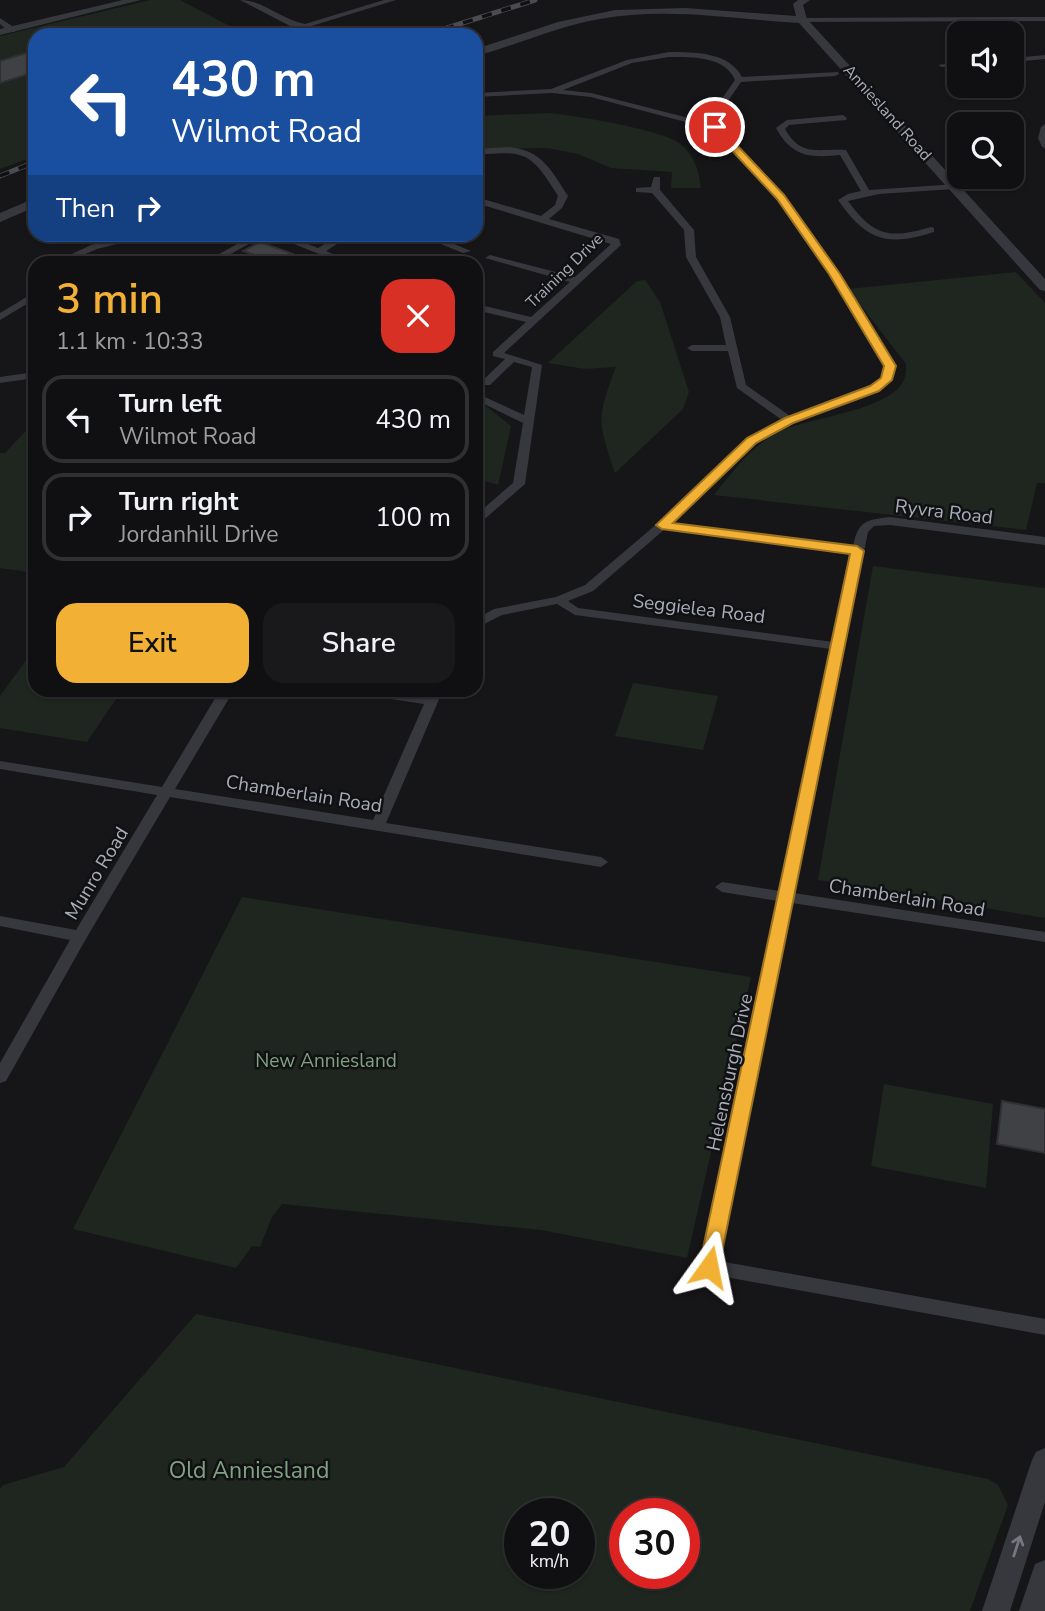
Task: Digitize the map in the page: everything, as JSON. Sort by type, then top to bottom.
[{"type":"street","points":[[244,0],[297,28]]},
{"type":"street","points":[[311,28],[389,0]]},
{"type":"street","name":"Anniesland Road","points":[[927,148],[816,20],[806,0],[798,4],[802,20],[927,148],[947,168]]},
{"type":"street","points":[[0,20],[6,31],[127,1]]},
{"type":"street","points":[[483,51],[567,23],[614,13],[679,10],[802,20],[1045,19]]},
{"type":"street","points":[[552,92],[648,55],[672,52],[727,63],[736,72],[739,80]]},
{"type":"street","points":[[1024,59],[1045,57]]},
{"type":"street","points":[[942,65],[947,65]]},
{"type":"street","points":[[739,80],[835,74]]},
{"type":"street","points":[[715,127],[720,107],[739,80]]},
{"type":"street","points":[[483,95],[552,92],[591,95],[715,127],[780,197],[834,274],[890,366],[886,380],[875,389],[789,420],[751,441],[662,525],[589,588],[559,600],[483,618]]},
{"type":"street","points":[[844,118],[788,123],[780,128],[793,148],[811,155],[843,152],[867,193]]},
{"type":"street","points":[[1045,127],[1042,138],[1045,145]]},
{"type":"street","points":[[483,151],[517,148],[533,153],[562,196],[559,206],[541,221]]},
{"type":"street","points":[[931,230],[910,238],[890,238],[867,231],[843,200],[849,195],[947,181]]},
{"type":"street","points":[[639,190],[656,185],[689,230],[691,257],[725,317],[730,348],[741,386],[789,420]]},
{"type":"street","name":"Anniesland Road","points":[[966,189],[1045,287]]},
{"type":"street","name":"Anniesland Road","points":[[968,189],[1045,269]]},
{"type":"street","name":"Training Drive","points":[[483,202],[616,241],[616,245],[497,354],[512,358]]},
{"type":"street","points":[[0,218],[28,205]]},
{"type":"street","points":[[74,256],[94,247],[116,242]]},
{"type":"street","points":[[221,256],[248,242]]},
{"type":"street","points":[[293,242],[329,256]]},
{"type":"street","points":[[317,252],[335,242]]},
{"type":"street","points":[[442,242],[466,251]]},
{"type":"street","points":[[490,258],[576,280]]},
{"type":"street","points":[[0,317],[28,299]]},
{"type":"street","points":[[483,309],[534,321]]},
{"type":"street","points":[[692,348],[730,348]]},
{"type":"street","points":[[483,514],[519,484],[537,365],[512,358],[486,383]]},
{"type":"street","points":[[0,380],[28,376]]},
{"type":"street","points":[[483,399],[527,421]]},
{"type":"street","name":"Ryvra Road","points":[[857,551],[862,531],[871,523],[890,521],[1045,541]]},
{"type":"street","points":[[662,525],[857,551]]},
{"type":"street","name":"Helensburgh Drive","points":[[857,551],[709,1267],[1045,1327]]},
{"type":"street","name":"Seggielea Road","points":[[559,600],[575,611],[837,646]]},
{"type":"street","name":"Munro Road","points":[[0,1077],[80,936],[223,697]]},
{"type":"street","points":[[378,824],[433,697]]},
{"type":"street","name":"Chamberlain Road","points":[[0,765],[601,862]]},
{"type":"street","name":"Chamberlain Road","points":[[722,887],[1045,937]]},
{"type":"street","points":[[0,921],[80,936]]},
{"type":"street","points":[[996,1611],[1045,1460]]},
{"type":"street","points":[[1033,1611],[1045,1573]]},
{"type":"green space","points":[[150,0],[180,0],[234,28],[33,28]]},
{"type":"green space","points":[[28,29],[28,159],[0,169],[0,36]]},
{"type":"green space","points":[[548,113],[633,127],[666,136],[687,150],[699,174],[701,188],[671,188],[672,172],[611,168],[578,154],[547,148],[483,149],[483,116]]},
{"type":"green space","points":[[1016,272],[1045,303],[1045,483],[1037,483],[1026,530],[714,495],[745,458],[774,434],[868,405],[896,390],[904,380],[906,364],[848,289]]},
{"type":"green space","points":[[645,280],[660,302],[689,392],[683,409],[615,473],[605,442],[602,410],[616,367],[585,369],[548,363],[637,281]]},
{"type":"green space","points":[[483,403],[511,426],[498,485],[483,480]]},
{"type":"green space","points":[[28,428],[28,572],[0,568],[0,453],[5,453]]},
{"type":"green space","points":[[873,566],[1045,588],[1045,918],[818,880]]},
{"type":"green space","points":[[28,658],[28,697],[117,697],[87,742],[0,728],[0,696]]},
{"type":"green space","points":[[633,683],[718,696],[703,750],[615,736]]},
{"type":"green space","name":"New Anniesland","points":[[242,897],[751,977],[687,1258],[541,1230],[282,1204],[272,1217],[260,1247],[252,1246],[236,1268],[73,1229]]},
{"type":"green space","points":[[884,1084],[993,1104],[986,1188],[871,1166]]},
{"type":"green space","name":"Old Anniesland","points":[[196,1314],[988,1479],[998,1485],[1008,1505],[970,1611],[0,1611],[0,1489],[3,1485],[64,1467]]},
{"type":"building","points":[[28,52],[28,74],[0,83],[0,61]]},
{"type":"building","points":[[260,242],[298,256],[257,256],[243,251]]},
{"type":"building","points":[[1002,1101],[1045,1109],[1045,1153],[997,1144]]},
{"type":"railway","points":[[447,28],[535,0]]},
{"type":"railway","points":[[0,176],[28,165]]},
{"type":"route","points":[[709,1267],[857,551],[662,525],[751,441],[789,420],[875,389],[886,380],[890,366],[834,274],[780,197],[715,127]]}]
